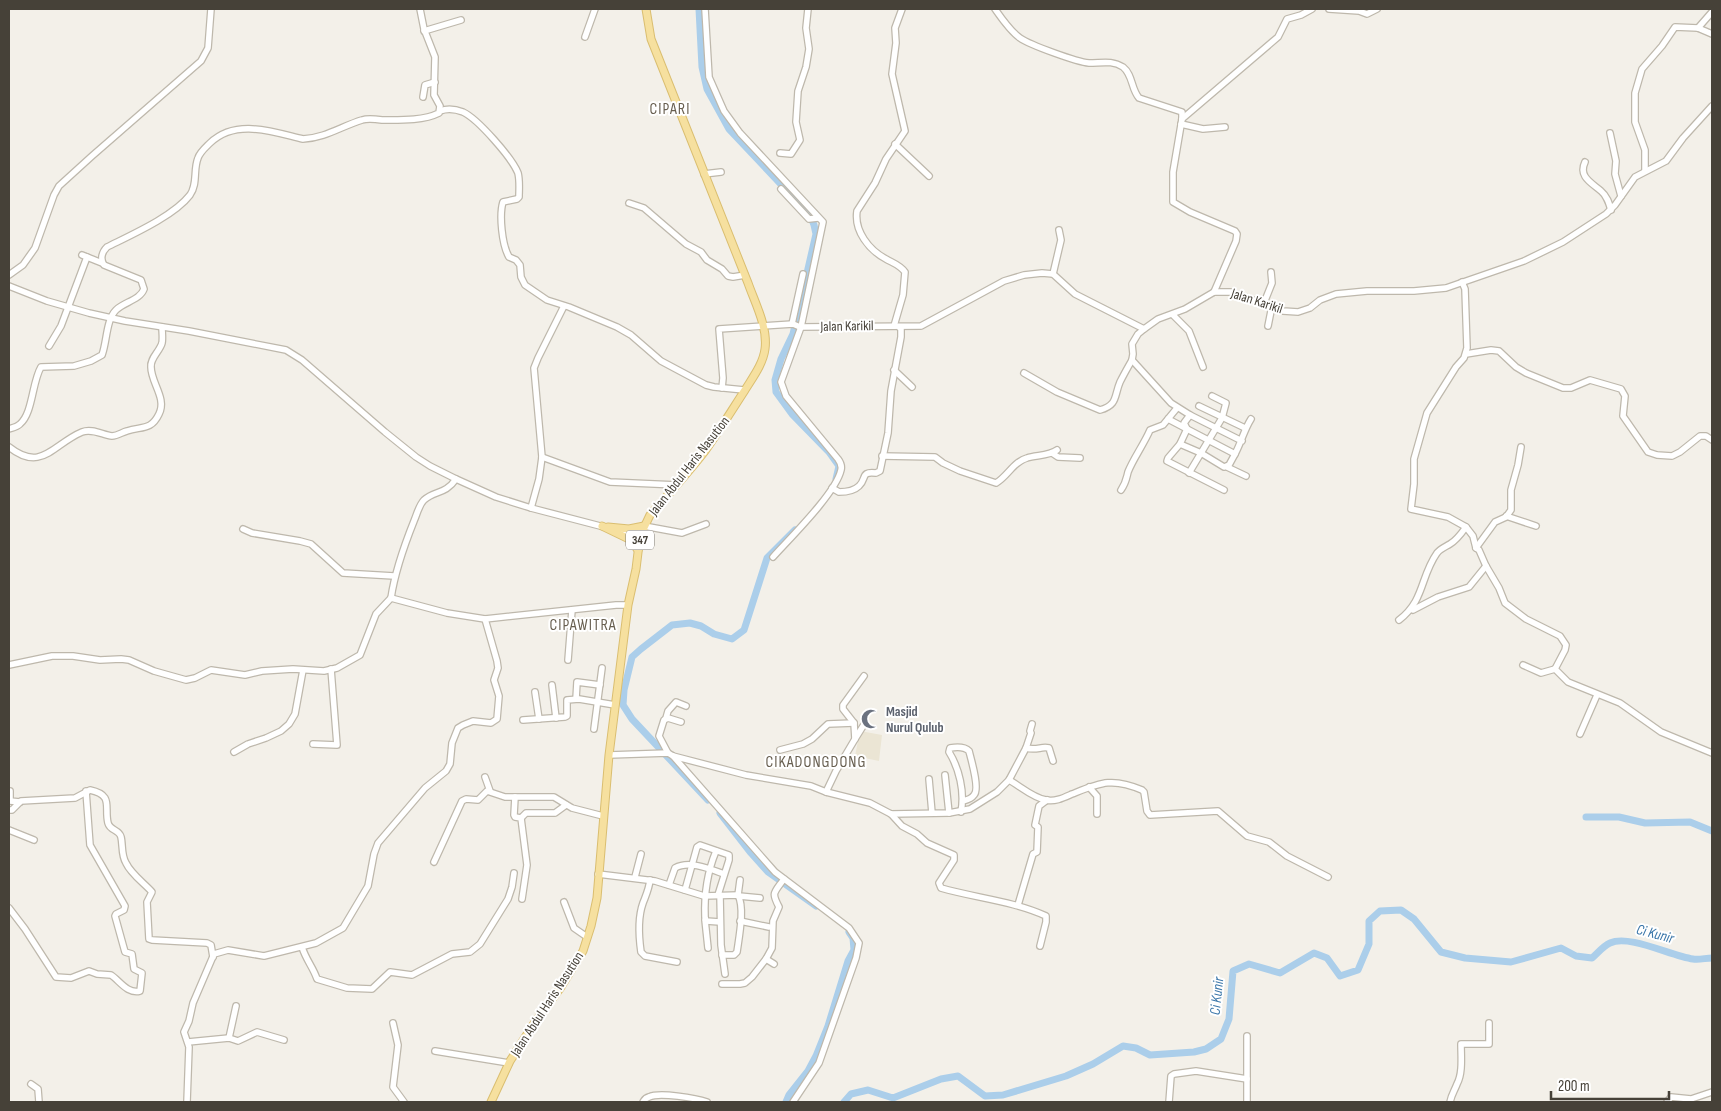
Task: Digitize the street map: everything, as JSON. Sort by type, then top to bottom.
[{"type":"main road","name":"Jalan Abdul Haris Nasution","points":[[491,1102],[509,1063],[583,951],[595,912],[608,755],[628,605],[636,569],[640,536],[650,515],[705,451],[764,358],[766,339],[763,327],[745,275],[651,39],[646,9]]},
{"type":"main road","points":[[602,526],[629,529],[644,526]]},
{"type":"main road","points":[[602,526],[626,538],[638,550]]},
{"type":"street","points":[[9,275],[23,265],[35,248],[59,186],[200,61],[208,48],[211,9]]},
{"type":"street","points":[[420,9],[424,31],[435,57],[434,95],[440,106],[440,111]]},
{"type":"street","points":[[585,37],[595,9]]},
{"type":"street","points":[[705,9],[709,77],[724,111],[740,133],[814,219]]},
{"type":"street","points":[[780,153],[791,154],[800,140],[796,122],[798,90],[806,67],[809,49],[806,28],[808,9]]},
{"type":"street","points":[[832,488],[840,492],[857,488],[866,474],[869,472],[879,472],[888,433],[891,390],[901,337],[901,329],[897,326],[906,277],[901,267],[884,258],[863,239],[859,232],[856,215],[905,129],[892,74],[896,43],[895,28],[902,9]]},
{"type":"street","points":[[995,9],[1008,26],[1024,41],[1077,60],[1090,63],[1108,62],[1124,68],[1130,74],[1139,98],[1181,110],[1182,122],[1173,172],[1173,202],[1190,212],[1235,230],[1238,234],[1238,238],[1214,292]]},
{"type":"street","points":[[1182,122],[1278,37],[1287,19],[1312,9]]},
{"type":"street","points":[[1329,9],[1359,11],[1367,14],[1377,9]]},
{"type":"street","points":[[1698,28],[1703,20],[1712,12]]},
{"type":"street","points":[[424,31],[460,20]]},
{"type":"street","points":[[1645,171],[1645,150],[1635,122],[1634,93],[1641,72],[1675,27],[1698,28],[1712,34]]},
{"type":"street","points":[[423,97],[425,85],[435,82]]},
{"type":"street","name":"Jalan Karikil","points":[[1144,329],[1214,292],[1231,292],[1264,303],[1271,310],[1298,312],[1310,308],[1320,300],[1336,294],[1446,288],[1524,261],[1563,242],[1611,210],[1635,178],[1666,161],[1683,138],[1712,106]]},
{"type":"street","points":[[102,263],[103,253],[107,247],[163,217],[189,196],[194,184],[198,156],[202,150],[220,135],[240,130],[261,129],[309,139],[325,135],[363,119],[404,120],[434,116],[440,111],[450,109],[463,112],[471,117],[499,146],[517,172],[519,197],[504,201],[502,206],[504,240],[508,255],[520,265],[521,277],[526,285],[548,300],[617,327],[632,335],[661,361],[706,385],[744,390]]},
{"type":"street","points":[[1182,122],[1202,129],[1224,127]]},
{"type":"street","points":[[1610,133],[1616,161],[1615,174],[1621,196]]},
{"type":"street","points":[[895,144],[929,176]]},
{"type":"street","points":[[1585,162],[1583,171],[1585,178],[1604,194],[1611,210]]},
{"type":"street","points":[[704,174],[721,172]]},
{"type":"street","points":[[773,557],[832,488],[841,470],[840,463],[786,396],[781,385],[781,378],[800,327],[822,222],[814,219],[781,189]]},
{"type":"street","points":[[629,203],[644,208],[686,244],[701,252],[707,260],[722,269],[728,276],[745,275]]},
{"type":"street","points":[[1024,373],[1058,392],[1100,410],[1110,407],[1115,400],[1121,381],[1132,360],[1134,354],[1132,344],[1138,334],[1144,329],[1075,294],[1053,274],[1062,240],[1059,230]]},
{"type":"street","points":[[9,429],[18,426],[23,420],[40,368],[43,366],[74,366],[99,358],[104,351],[111,318],[117,309],[142,292],[144,285],[141,280],[84,256],[59,330],[49,346]]},
{"type":"street","points":[[1264,303],[1272,283],[1271,272]]},
{"type":"street","name":"Jalan Karikil","points":[[800,327],[926,324],[1009,279],[1042,273],[1053,274]]},
{"type":"street","points":[[792,324],[803,274]]},
{"type":"street","points":[[1462,282],[1465,289],[1468,348],[1466,354],[1428,411],[1414,459],[1414,484],[1411,507],[1413,510],[1448,517],[1466,527],[1499,588],[1505,603],[1510,609],[1534,624],[1560,636],[1563,640],[1565,650],[1555,669],[1542,673],[1524,665]]},
{"type":"street","points":[[9,288],[67,307],[111,318],[276,347],[294,354],[416,457],[456,479],[496,497],[531,508],[640,536]]},
{"type":"street","points":[[531,508],[539,479],[542,457],[534,368],[564,306]]},
{"type":"street","points":[[1268,326],[1271,310]]},
{"type":"street","points":[[1173,315],[1189,331],[1203,367]]},
{"type":"street","points":[[722,388],[723,378],[718,329],[792,324],[800,327]]},
{"type":"street","points":[[9,447],[19,455],[37,458],[52,452],[82,432],[89,431],[114,436],[126,431],[149,426],[159,415],[161,409],[160,395],[151,366],[152,360],[162,342],[162,327]]},
{"type":"street","points":[[1466,354],[1491,350],[1499,351],[1521,370],[1563,388],[1574,387],[1590,380],[1621,389],[1625,396],[1623,416],[1644,448],[1651,454],[1664,456],[1676,454],[1700,436],[1706,436],[1712,440]]},
{"type":"street","points":[[1132,360],[1177,408],[1242,441]]},
{"type":"street","points":[[894,370],[912,387]]},
{"type":"street","points":[[1189,472],[1222,418],[1226,404],[1212,396]]},
{"type":"street","points":[[1199,406],[1245,428]]},
{"type":"street","points":[[1121,490],[1126,484],[1129,471],[1150,430],[1162,425],[1177,408]]},
{"type":"street","points":[[1187,429],[1184,423],[1190,415]]},
{"type":"street","points":[[1168,419],[1235,454]]},
{"type":"street","points":[[1227,467],[1230,466],[1242,441],[1245,428],[1251,419]]},
{"type":"street","points":[[1187,429],[1180,444],[1167,460],[1224,490]]},
{"type":"street","points":[[1180,444],[1246,476]]},
{"type":"street","points":[[1476,548],[1496,522],[1506,516],[1511,509],[1511,490],[1521,447]]},
{"type":"street","points":[[882,456],[935,457],[960,471],[996,484],[1018,462],[1027,458],[1055,451],[1058,457],[1080,458]]},
{"type":"street","points":[[542,457],[610,482],[677,485]]},
{"type":"street","points":[[9,665],[52,656],[73,656],[100,660],[122,659],[186,680],[211,670],[245,675],[262,671],[324,671],[337,668],[360,655],[374,620],[391,598],[394,576],[404,545],[422,502],[426,498],[450,488],[456,479]]},
{"type":"street","points":[[1506,516],[1536,526]]},
{"type":"street","points":[[644,526],[682,533],[706,524]]},
{"type":"street","points":[[1399,620],[1418,598],[1426,572],[1438,551],[1459,538],[1466,527]]},
{"type":"street","points":[[243,530],[300,540],[311,544],[343,573],[394,576]]},
{"type":"street","points":[[1407,613],[1438,597],[1469,587],[1486,566]]},
{"type":"street","points":[[391,598],[447,613],[485,619],[616,604],[628,605]]},
{"type":"street","points":[[568,660],[572,610]]},
{"type":"street","points":[[212,956],[223,950],[233,950],[262,956],[302,948],[326,938],[345,926],[368,886],[373,856],[378,843],[425,788],[446,771],[450,764],[452,743],[458,728],[463,724],[473,721],[491,723],[497,718],[499,696],[494,680],[498,661],[485,619]]},
{"type":"street","points":[[594,728],[602,668]]},
{"type":"street","points":[[313,744],[337,745],[332,669]]},
{"type":"street","points":[[1555,669],[1568,682],[1620,703],[1661,732],[1712,753]]},
{"type":"street","points":[[234,752],[248,744],[281,731],[290,724],[296,714],[303,670]]},
{"type":"street","points":[[855,739],[854,723],[842,707],[864,676]]},
{"type":"street","points":[[576,699],[577,682],[600,685]]},
{"type":"street","points":[[552,685],[556,718]]},
{"type":"street","points":[[535,692],[539,719]]},
{"type":"street","points":[[1580,734],[1597,695]]},
{"type":"street","points":[[554,701],[576,699],[615,705]]},
{"type":"street","points":[[523,720],[567,716],[567,700]]},
{"type":"street","points":[[686,706],[676,702],[668,711],[664,720],[660,736],[668,754],[782,881],[849,928],[857,938],[859,948],[819,1063],[793,1102]]},
{"type":"street","points":[[666,718],[681,722]]},
{"type":"street","points":[[780,750],[803,744],[812,739],[828,724],[854,723]]},
{"type":"street","points":[[826,792],[841,762],[865,723]]},
{"type":"street","points":[[891,814],[961,812],[981,803],[997,792],[1008,780],[1026,748],[1032,724]]},
{"type":"street","points":[[961,812],[963,801],[956,763],[949,752],[950,748],[953,747],[965,748],[969,751],[976,785],[977,791],[974,795],[963,801]]},
{"type":"street","points":[[1026,748],[1035,750],[1049,748],[1053,761]]},
{"type":"street","points":[[608,755],[668,754],[737,773],[810,786],[870,803],[891,814],[902,826],[917,834],[928,843],[954,855],[954,860],[939,883],[941,888],[1033,909],[1047,917],[1040,946]]},
{"type":"street","points":[[945,775],[949,812]]},
{"type":"street","points":[[485,777],[490,791]]},
{"type":"street","points":[[929,779],[932,813]]},
{"type":"street","points":[[1008,780],[1036,797],[1047,800],[1062,798],[1105,782],[1121,783],[1144,792],[1146,811],[1150,815],[1218,811],[1247,836],[1269,842],[1287,856],[1328,877]]},
{"type":"street","points":[[1089,787],[1096,796],[1098,814]]},
{"type":"street","points":[[10,791],[10,801],[20,802],[74,798],[93,790],[107,800],[109,824],[112,830],[120,834],[125,862],[152,892],[147,902],[150,939],[207,943],[212,946],[212,956],[192,1005],[189,1022],[185,1030],[188,1042],[187,1102]]},
{"type":"street","points":[[434,862],[462,801],[466,799],[478,800],[486,791],[505,797],[548,796],[572,808],[603,816]]},
{"type":"street","points":[[9,908],[25,928],[56,977],[71,978],[89,971],[97,974],[110,974],[126,988],[135,992],[140,991],[142,973],[134,969],[132,954],[125,952],[115,916],[124,910],[126,906],[90,843],[86,792]]},
{"type":"street","points":[[515,797],[515,817],[521,818]]},
{"type":"street","points":[[1018,905],[1033,855],[1037,852],[1038,827],[1034,825],[1039,807],[1047,800]]},
{"type":"street","points":[[9,810],[12,810],[20,802]]},
{"type":"street","points":[[521,818],[526,813],[555,813],[566,805]]},
{"type":"street","points":[[521,818],[527,865],[522,899]]},
{"type":"street","points":[[9,830],[34,840]]},
{"type":"street","points":[[685,890],[698,846],[726,854],[729,858],[719,895],[722,955],[725,974]]},
{"type":"street","points":[[708,948],[704,896],[709,869],[716,851]]},
{"type":"street","points":[[635,878],[641,854]]},
{"type":"street","points":[[669,884],[676,867],[691,866],[724,874]]},
{"type":"street","points":[[302,948],[306,960],[315,971],[317,978],[347,988],[372,989],[390,972],[412,975],[452,954],[470,952],[481,943],[508,899],[514,873]]},
{"type":"street","points":[[598,874],[650,880],[669,884],[704,896],[719,895],[760,898]]},
{"type":"street","points":[[650,880],[641,918],[641,952],[645,956],[677,962]]},
{"type":"street","points":[[722,955],[737,954],[740,921],[738,896],[740,880]]},
{"type":"street","points":[[722,984],[746,983],[766,959],[772,948],[773,921],[778,909],[774,896],[782,881]]},
{"type":"street","points":[[564,902],[574,928],[587,936]]},
{"type":"street","points":[[705,920],[720,922]]},
{"type":"street","points":[[740,921],[769,927]]},
{"type":"street","points":[[766,959],[774,964]]},
{"type":"street","points":[[229,1038],[236,1006]]},
{"type":"street","points":[[393,1023],[398,1045],[393,1085],[404,1102]]},
{"type":"street","points":[[1450,1102],[1453,1090],[1458,1083],[1461,1044],[1488,1044],[1489,1023]]},
{"type":"street","points":[[188,1042],[229,1038],[238,1041],[255,1033],[262,1032],[284,1040]]},
{"type":"street","points":[[1247,1036],[1247,1102]]},
{"type":"street","points":[[435,1051],[509,1063]]},
{"type":"street","points":[[1169,1102],[1171,1076],[1174,1074],[1196,1071],[1247,1079]]},
{"type":"street","points":[[31,1084],[38,1088],[39,1102]]},
{"type":"street","points":[[1667,1102],[1671,1097],[1691,1099],[1712,1092]]},
{"type":"street","points":[[643,1102],[650,1096],[658,1095],[690,1097],[707,1102]]},
{"type":"shaded area","points":[[860,731],[882,735],[879,761],[855,756]]},
{"type":"waterway","points":[[699,9],[702,67],[707,89],[729,129],[810,215],[814,225],[816,234],[793,334],[781,359],[775,380],[776,392],[792,414],[829,452],[839,466],[836,479]]},
{"type":"waterway","points":[[708,800],[632,719],[623,705],[624,690],[632,657],[672,625],[690,623],[701,626],[714,634],[732,639],[744,630],[767,558],[795,530]]},
{"type":"waterway","points":[[720,813],[768,872],[816,906]]},
{"type":"waterway","points":[[1586,817],[1619,817],[1645,823],[1690,822],[1712,831]]},
{"type":"waterway","name":"Ci Kunir","points":[[844,1102],[851,1094],[868,1090],[893,1098],[941,1079],[958,1076],[985,1096],[1003,1095],[1066,1076],[1093,1064],[1123,1046],[1136,1048],[1150,1055],[1194,1052],[1206,1049],[1221,1039],[1229,1019],[1233,971],[1249,964],[1280,973],[1314,953],[1327,958],[1340,976],[1358,970],[1369,944],[1369,921],[1380,911],[1401,910],[1414,919],[1441,952],[1465,958],[1511,962],[1561,948],[1576,956],[1592,958],[1607,944],[1618,941],[1639,943],[1693,959],[1712,958]]},
{"type":"waterway","points":[[786,1102],[789,1095],[808,1071],[828,1026],[848,961],[854,950],[853,938],[849,932]]},
{"type":"place","name":"Masjid Nurul Qulub","points":[[871,719]]},
{"type":"district","name":"CIPARI","points":[[670,109]]},
{"type":"district","name":"CIPAWITRA","points":[[583,625]]},
{"type":"district","name":"CIKADONGDONG","points":[[816,762]]}]
